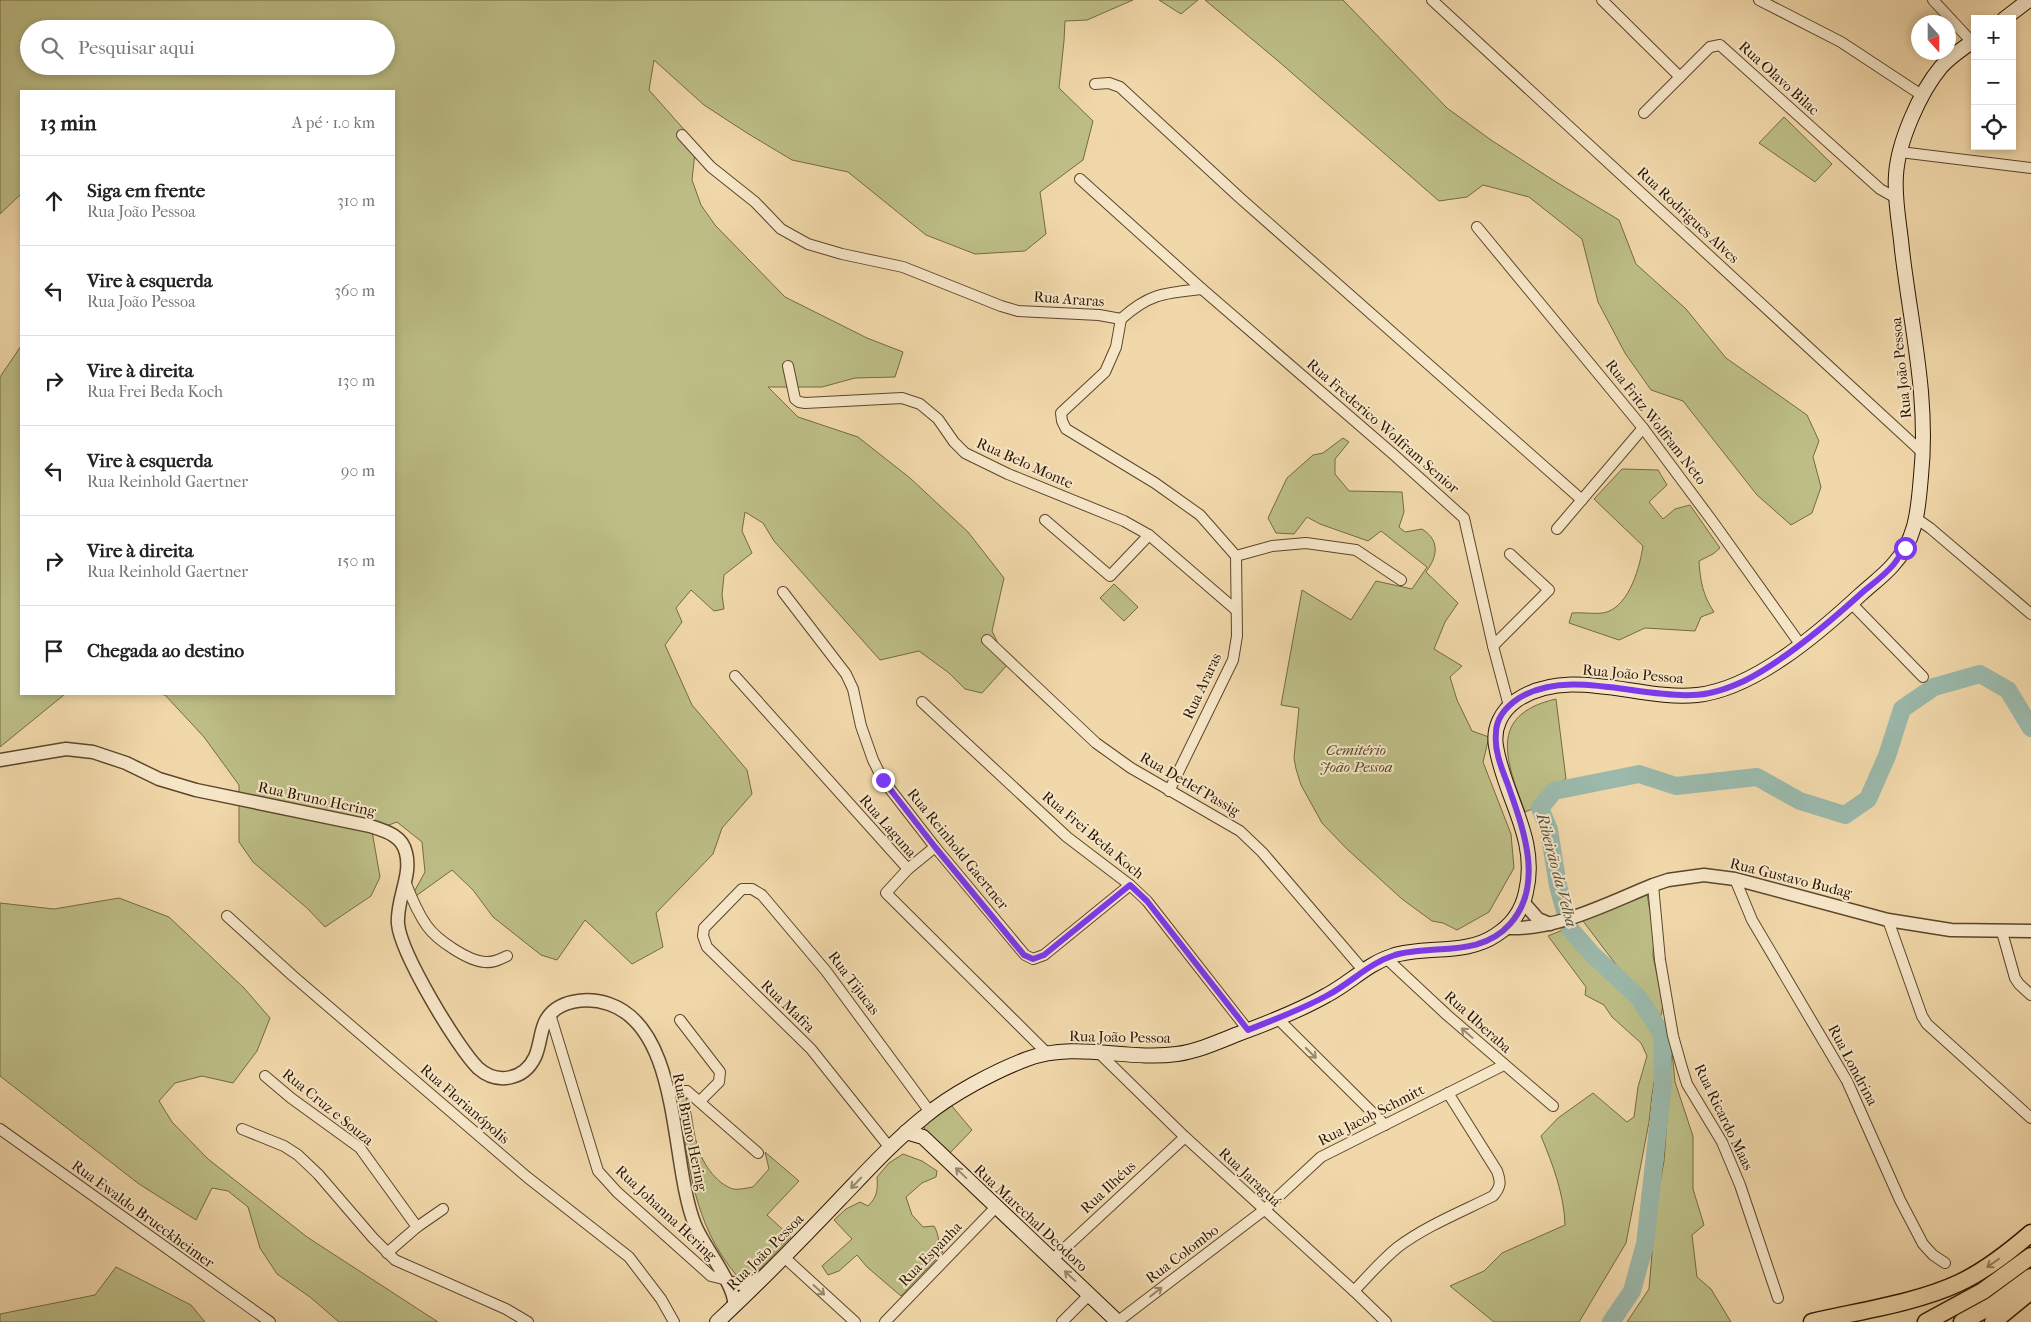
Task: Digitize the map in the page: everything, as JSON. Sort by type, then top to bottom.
[{"type":"main road","points":[[2010,15],[2030,1]]},
{"type":"main road","name":"Rua João Pessoa","points":[[719,1321],[906,1132],[926,1115],[967,1089],[1018,1063],[1047,1053],[1097,1051],[1140,1056],[1183,1053],[1278,1018],[1330,994],[1363,970],[1386,958],[1412,952],[1464,948],[1487,941],[1518,916],[1529,874],[1528,850],[1521,822],[1496,745],[1496,730],[1500,717],[1509,706],[1521,697],[1536,690],[1571,685],[1694,696],[1718,691],[1743,681],[1766,668],[1800,644],[1851,603],[1894,564],[1905,548],[1917,519],[1923,453],[1922,390],[1896,198],[1896,176],[1900,152],[1922,96],[1944,64],[1971,43]]},
{"type":"main road","points":[[922,1137],[926,1115]]},
{"type":"main road","name":"Rua Marechal Deodoro","points":[[906,1132],[922,1137],[1118,1322]]},
{"type":"main road","points":[[1812,1322],[1852,1318],[1931,1294],[1959,1283],[1979,1273],[2014,1248],[2031,1233]]},
{"type":"main road","points":[[1926,1322],[1983,1291],[2031,1256]]},
{"type":"main road","points":[[1962,1322],[1993,1305],[2031,1277]]},
{"type":"main road","points":[[1993,1322],[2031,1291]]},
{"type":"street","name":"Rua Rodrigues Alves","points":[[1432,0],[1923,453]]},
{"type":"street","points":[[1602,0],[1680,76],[1644,113]]},
{"type":"street","points":[[1759,0],[1841,42],[1922,96]]},
{"type":"street","points":[[1933,0],[1971,39]]},
{"type":"street","name":"Rua Olavo Bilac","points":[[1680,76],[1710,47],[1720,45],[1880,189],[1896,198]]},
{"type":"street","points":[[1095,84],[1110,83],[1120,87],[1246,204],[1582,500]]},
{"type":"street","name":"Rua Araras","points":[[682,135],[711,167],[755,202],[781,228],[808,244],[842,254],[903,267],[1018,311],[1099,315],[1121,319],[1116,347],[1105,372],[1061,413],[1062,421],[1066,428],[1155,483],[1200,515],[1236,556],[1237,636],[1232,660],[1169,791]]},
{"type":"street","points":[[1900,152],[2031,168]]},
{"type":"street","name":"Rua Frederico Wolfram Senior","points":[[1080,179],[1202,290],[1393,454],[1464,518],[1493,646],[1509,706]]},
{"type":"street","name":"Rua Fritz Wolfram Neto","points":[[1477,227],[1643,428],[1800,644]]},
{"type":"street","points":[[1121,319],[1137,305],[1163,293],[1202,290]]},
{"type":"street","name":"Rua Belo Monte","points":[[788,366],[795,398],[805,404],[902,398],[920,404],[938,419],[954,442],[965,453],[1008,474],[1124,521],[1149,535],[1236,610]]},
{"type":"street","points":[[1557,528],[1643,428]]},
{"type":"street","points":[[1917,519],[2031,614]]},
{"type":"street","points":[[1045,520],[1110,576],[1149,535]]},
{"type":"street","points":[[1236,556],[1272,546],[1306,543],[1356,550],[1401,580]]},
{"type":"street","points":[[1493,646],[1548,590],[1510,554]]},
{"type":"street","name":"Rua Reinhold Gaertner","points":[[783,592],[846,674],[853,689],[873,760],[883,780],[935,847],[1024,955],[1033,959],[1044,955],[1130,885]]},
{"type":"street","points":[[1851,603],[1923,677]]},
{"type":"street","name":"Rua Detlef Passig","points":[[987,640],[1096,743],[1131,768],[1169,791],[1240,830],[1262,852],[1363,970]]},
{"type":"street","name":"Rua Laguna","points":[[735,676],[908,870],[886,892],[1047,1053]]},
{"type":"street","name":"Rua Frei Beda Koch","points":[[922,702],[1067,837],[1130,885],[1147,901],[1248,1030]]},
{"type":"street","name":"Rua Bruno Hering","points":[[0,760],[66,749],[93,752],[126,762],[159,779],[196,790],[370,826],[390,832],[403,844],[408,862],[399,906],[398,925],[403,944],[436,1007],[466,1054],[480,1070],[488,1075],[500,1078],[511,1078],[521,1074],[535,1057],[545,1023],[550,1014],[566,1004],[578,1000],[602,1002],[626,1012],[638,1023],[649,1039],[668,1091],[683,1180],[694,1224],[728,1281],[734,1297],[734,1306]]},
{"type":"street","points":[[908,870],[935,847]]},
{"type":"street","name":"Rua Gustavo Budag","points":[[1518,916],[1526,928],[1584,912],[1668,880],[1704,875],[1735,879],[1888,920],[1951,930],[2031,931]]},
{"type":"street","name":"Rua Londrina","points":[[1735,879],[1752,920],[1848,1081],[1900,1200],[1923,1244],[1933,1255],[1945,1263]]},
{"type":"street","points":[[405,881],[421,917],[440,939],[474,960],[496,961],[507,956]]},
{"type":"street","name":"Rua Ricardo Maas","points":[[1653,885],[1660,960],[1673,1036],[1682,1068],[1687,1084],[1722,1142],[1740,1185],[1778,1298]]},
{"type":"street","name":"Rua Tijucas","points":[[742,889],[752,889],[762,895],[826,971],[926,1115]]},
{"type":"street","name":"Rua Mafra","points":[[742,889],[704,928],[707,947],[811,1050],[890,1148]]},
{"type":"street","name":"Rua Florianópolis","points":[[227,916],[293,976],[527,1177],[629,1257],[661,1299],[674,1322]]},
{"type":"street","points":[[1518,916],[1546,923]]},
{"type":"street","points":[[1518,916],[1528,924],[1546,923]]},
{"type":"street","points":[[1888,920],[1922,1016],[1927,1024],[2031,1118]]},
{"type":"street","points":[[2002,932],[2015,978],[2031,995]]},
{"type":"street","name":"Rua Uberaba","points":[[1386,958],[1504,1065],[1553,1106]]},
{"type":"street","name":"Rua Johanna Hering","points":[[550,1014],[598,1171],[617,1192],[711,1276],[728,1281]]},
{"type":"street","points":[[1278,1018],[1385,1125]]},
{"type":"street","points":[[680,1020],[720,1072],[719,1082],[700,1101]]},
{"type":"street","name":"Rua Jaraguá","points":[[1097,1051],[1185,1137],[1386,1322]]},
{"type":"street","name":"Rua Jacob Schmitt","points":[[1264,1210],[1321,1157],[1504,1065]]},
{"type":"street","name":"Rua Cruz e Souza","points":[[265,1076],[291,1098],[360,1148],[417,1227]]},
{"type":"street","points":[[668,1091],[687,1092],[700,1101],[758,1153]]},
{"type":"street","points":[[1354,1291],[1398,1247],[1417,1234],[1493,1196],[1500,1189],[1501,1181],[1497,1171],[1448,1093]]},
{"type":"street","name":"Rua Ewaldo Brueckheimer","points":[[0,1129],[270,1322]]},
{"type":"street","points":[[242,1129],[284,1146],[298,1155],[318,1174],[387,1253],[396,1260],[506,1309],[528,1322]]},
{"type":"street","name":"Rua Ilhéus","points":[[1052,1260],[1185,1137]]},
{"type":"street","name":"Rua Espanha","points":[[885,1322],[996,1207]]},
{"type":"street","points":[[387,1253],[417,1227],[443,1209]]},
{"type":"street","name":"Rua Colombo","points":[[1118,1322],[1264,1210]]},
{"type":"street","points":[[784,1257],[855,1322]]},
{"type":"street","points":[[728,1281],[742,1284],[762,1279]]},
{"type":"street","points":[[1062,1322],[1089,1295]]},
{"type":"green space","points":[[0,0],[1133,0],[1087,20],[1065,21],[1059,88],[1093,121],[1083,160],[1040,192],[1046,234],[1025,251],[975,254],[926,235],[848,172],[792,160],[747,133],[704,105],[654,60],[649,90],[696,143],[692,180],[701,205],[715,225],[785,297],[867,338],[903,352],[895,377],[855,378],[822,387],[768,387],[798,417],[858,437],[910,478],[968,532],[1004,578],[992,631],[1008,664],[982,693],[965,689],[949,673],[919,651],[880,660],[774,541],[763,523],[745,512],[742,531],[752,553],[724,575],[722,595],[724,609],[714,611],[691,590],[676,608],[682,622],[665,645],[692,705],[747,770],[752,794],[722,828],[713,854],[656,913],[663,947],[632,964],[585,920],[557,960],[541,955],[493,917],[473,890],[452,870],[409,901],[425,872],[422,842],[397,822],[372,831],[380,877],[371,896],[325,927],[308,909],[253,862],[239,842],[239,785],[204,737],[165,695],[395,695],[395,90],[20,90],[20,195],[0,214]]},
{"type":"green space","points":[[1159,0],[1198,0],[1181,14]]},
{"type":"green space","points":[[1205,0],[1343,0],[1447,108],[1491,140],[1619,220],[1636,264],[1686,309],[1726,358],[1807,415],[1819,441],[1813,457],[1821,487],[1812,513],[1791,525],[1757,495],[1683,401],[1651,390],[1625,353],[1598,302],[1582,239],[1529,197],[1483,185],[1467,197],[1439,201]]},
{"type":"green space","points":[[1784,117],[1832,164],[1815,182],[1759,143]]},
{"type":"green space","points":[[20,347],[20,695],[64,695],[0,747],[0,377]]},
{"type":"green space","name":"Cemitério João Pessoa","points":[[1343,438],[1349,442],[1335,459],[1335,474],[1349,491],[1402,492],[1404,512],[1399,527],[1405,532],[1422,529],[1432,539],[1435,544],[1435,555],[1426,572],[1458,603],[1445,622],[1434,649],[1462,666],[1450,677],[1457,700],[1472,731],[1489,737],[1483,762],[1511,834],[1514,868],[1489,912],[1457,930],[1443,923],[1432,921],[1402,899],[1347,849],[1322,823],[1301,785],[1296,769],[1294,758],[1299,708],[1281,705],[1302,590],[1351,620],[1376,581],[1412,589],[1427,567],[1381,531],[1368,541],[1320,524],[1307,517],[1294,534],[1276,533],[1268,518],[1287,478],[1313,455],[1323,453]]},
{"type":"green space","points":[[1622,469],[1658,470],[1667,485],[1649,502],[1663,519],[1675,509],[1690,505],[1720,548],[1699,561],[1703,588],[1714,612],[1701,617],[1695,631],[1645,628],[1619,640],[1569,623],[1572,613],[1603,613],[1615,608],[1628,593],[1636,574],[1643,546],[1594,499]]},
{"type":"green space","points":[[1114,584],[1138,607],[1124,621],[1100,598]]},
{"type":"green space","points":[[1556,699],[1566,779],[1545,793],[1537,807],[1525,812],[1512,776],[1507,743],[1511,729],[1519,716],[1534,706]]},
{"type":"green space","points":[[1647,894],[1654,935],[1653,956],[1663,1005],[1660,1021],[1635,983],[1617,966],[1583,921]]},
{"type":"green space","points":[[119,898],[169,917],[244,988],[270,1018],[257,1051],[233,1083],[202,1076],[175,1083],[159,1101],[172,1122],[208,1159],[307,1237],[438,1322],[339,1322],[310,1297],[277,1274],[260,1248],[248,1207],[228,1191],[212,1188],[196,1220],[139,1184],[0,1076],[0,903],[54,909]]},
{"type":"green space","points":[[1565,929],[1599,967],[1629,996],[1658,1033],[1658,1059],[1649,1122],[1626,1243],[1579,1322],[1494,1322],[1450,1286],[1484,1271],[1502,1253],[1565,1225],[1560,1191],[1554,1169],[1541,1136],[1558,1118],[1593,1093],[1627,1122],[1634,1117],[1638,1087],[1647,1056],[1641,1043],[1612,1017],[1604,1005],[1585,995],[1586,987],[1548,936]]},
{"type":"green space","points":[[1672,1051],[1675,1082],[1693,1136],[1693,1189],[1704,1225],[1692,1235],[1697,1277],[1711,1289],[1731,1322],[1627,1322],[1649,1289],[1656,1205],[1664,1161]]},
{"type":"green space","points":[[678,1097],[686,1098],[699,1151],[705,1164],[720,1182],[733,1189],[753,1187],[769,1169],[765,1152],[799,1181],[767,1215],[791,1237],[752,1277],[737,1276],[722,1256],[710,1235],[695,1191]]},
{"type":"green space","points":[[951,1105],[972,1130],[949,1154],[925,1131],[924,1125]]},
{"type":"green space","points":[[903,1154],[922,1161],[937,1171],[936,1177],[922,1183],[906,1197],[912,1215],[923,1227],[934,1226],[943,1252],[901,1296],[867,1267],[857,1255],[839,1271],[828,1275],[822,1266],[852,1239],[834,1220],[846,1209],[860,1202],[868,1206],[876,1193],[877,1177],[889,1163]]},
{"type":"green space","points":[[116,1267],[191,1305],[205,1322],[0,1322],[0,1314],[95,1295]]},
{"type":"waterway","name":"Ribeirão da Velha","points":[[1611,1322],[1632,1291],[1645,1244],[1663,1082],[1662,1034],[1639,998],[1592,954],[1570,929],[1558,886],[1549,830],[1540,808],[1554,791],[1639,774],[1676,786],[1757,777],[1800,801],[1845,815],[1868,799],[1887,756],[1902,709],[1934,687],[1980,674],[2008,690],[2031,728]]},
{"type":"route","points":[[883,780],[935,847],[1024,955],[1033,959],[1044,955],[1130,885],[1147,901],[1248,1030],[1330,994],[1363,970],[1386,958],[1398,954],[1464,948],[1476,945],[1497,935],[1513,922],[1523,902],[1528,883],[1528,850],[1496,745],[1496,730],[1500,717],[1509,706],[1521,697],[1536,690],[1571,685],[1694,696],[1718,691],[1743,681],[1766,668],[1819,630],[1894,564],[1905,548]]}]
